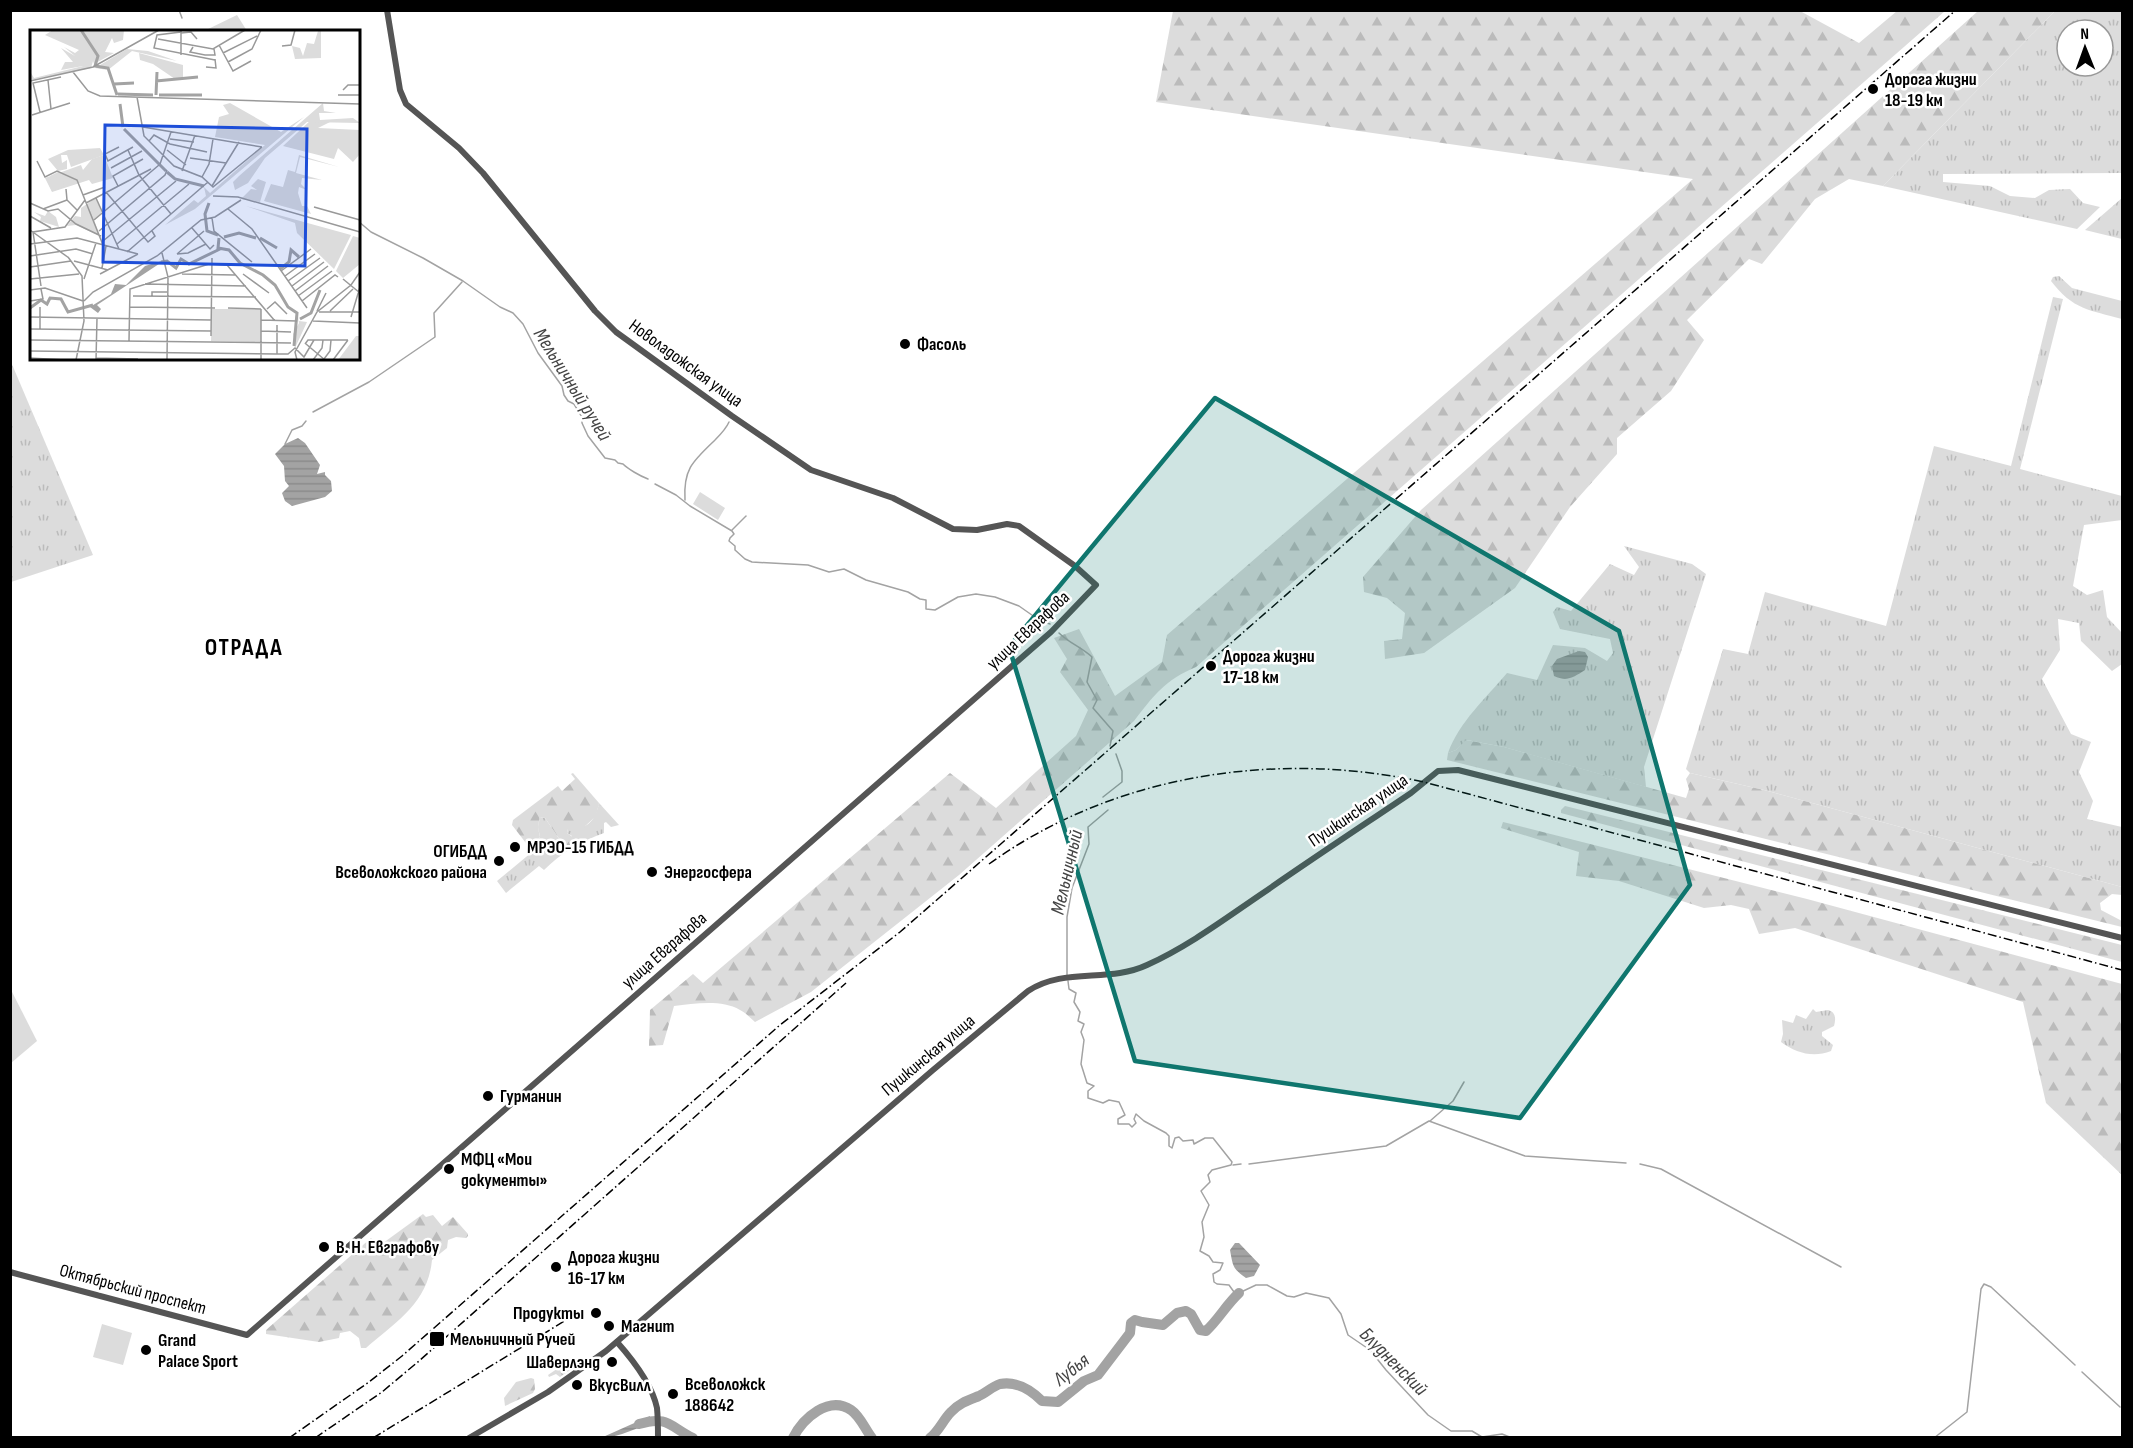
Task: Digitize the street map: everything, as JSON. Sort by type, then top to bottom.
[{"type":"street","name":"Новоладожская улица","points":[[387,10],[400,90],[406,104],[459,148],[483,173],[595,311],[616,332],[811,470],[893,498],[953,529],[971,531],[1007,524],[1019,525],[1075,566],[1096,585]]},
{"type":"street","name":"улица Евграфова","points":[[247,1335],[1052,632],[1096,585]]},
{"type":"street","name":"Пушкинская улица","points":[[469,1437],[570,1377],[617,1342],[933,1070],[1038,984],[1061,978],[1131,972],[1175,951],[1411,793],[1434,773],[1444,769],[1458,770],[1649,817],[2122,938]]},
{"type":"street","name":"Октябрьский проспект","points":[[10,1272],[247,1335]]},
{"type":"street","points":[[617,1342],[642,1375],[654,1398],[658,1437]]},
{"type":"highlighted area","points":[[1215,398],[1619,631],[1690,885],[1520,1118],[1135,1061],[1009,647]]},
{"type":"green space","points":[[1173,11],[1800,11],[1859,43],[1897,11],[1945,11],[1196,667],[1176,677],[1161,689],[1134,721],[959,875],[811,992],[755,1022],[742,1011],[724,1004],[674,1006],[663,1045],[649,1046],[650,1010],[693,974],[703,983],[950,773],[996,808],[1076,736],[1088,710],[1060,672],[1067,659],[1054,638],[1079,629],[1115,696],[1162,662],[1167,635],[1693,179],[1156,102]]},
{"type":"green space","points":[[1978,11],[2055,11],[1883,186],[1849,179],[1815,199],[1762,264],[1749,259],[1687,320],[1704,340],[1671,391],[1617,438],[1617,454],[1570,507],[1515,588],[1424,653],[1385,659],[1384,641],[1402,639],[1405,613],[1387,598],[1364,592],[1363,577],[1421,510]]},
{"type":"green space","points":[[2055,11],[2122,11],[2122,173],[1943,174],[1943,182],[1990,186],[2010,196],[2035,198],[2049,190],[2070,189],[2083,203],[2100,207],[2077,229],[1883,186]]},
{"type":"green space","points":[[237,15],[246,30],[206,30]]},
{"type":"green space","points":[[2122,198],[2122,239],[2085,230]]},
{"type":"green space","points":[[2059,276],[2072,288],[2122,301],[2122,319],[2091,311],[2067,298],[2051,281],[2053,277]]},
{"type":"green space","points":[[2053,297],[2063,299],[2020,469],[2122,496],[2122,520],[2084,525],[2073,586],[2087,595],[2103,590],[2107,617],[2122,633],[2122,664],[2112,671],[2081,641],[2079,623],[2058,619],[2060,650],[2042,679],[2071,734],[2091,742],[2079,772],[2093,801],[2087,819],[2122,827],[2122,887],[1764,790],[1690,773],[1686,769],[1723,649],[1748,654],[1765,592],[1886,626],[1934,446],[2011,466]]},
{"type":"green space","points":[[11,362],[93,555],[10,582]]},
{"type":"green space","points":[[700,492],[725,508],[718,520],[693,504]]},
{"type":"green space","points":[[1624,546],[1692,564],[1706,574],[1644,767],[1646,787],[1504,747],[1467,740],[1456,750],[1448,753],[1466,720],[1507,673],[1537,680],[1553,645],[1585,648],[1607,661],[1613,653],[1610,639],[1560,629],[1553,612],[1557,607],[1571,611],[1610,564],[1634,575],[1639,567]]},
{"type":"green space","points":[[1466,740],[1504,747],[1686,798],[1689,789],[1686,779],[1690,773],[1764,790],[2122,887],[2122,895],[2112,894],[2100,903],[2101,910],[2122,921],[2122,927],[1447,760],[1448,753],[1456,750]]},
{"type":"green space","points":[[573,773],[599,803],[596,816],[580,831],[568,829],[567,833],[574,838],[574,843],[546,858],[543,856],[543,851],[559,844],[560,840],[545,818],[540,817],[538,827],[540,837],[529,847],[512,825],[513,820],[558,786],[562,791],[575,779],[571,774]]},
{"type":"green space","points":[[599,803],[619,825],[611,827],[606,822],[604,823],[604,833],[571,849],[544,870],[539,866],[506,893],[497,881],[532,852],[529,847],[540,837],[538,827],[540,817],[545,818],[560,840],[559,844],[548,848],[563,850],[572,845],[572,836],[567,833],[568,829],[580,828],[589,824]]},
{"type":"green space","points":[[1565,806],[2122,945],[2122,962],[1561,813]]},
{"type":"green space","points":[[1503,822],[1807,899],[2122,984],[2122,1175],[2046,1103],[2023,1002],[1795,928],[1759,934],[1749,909],[1731,905],[1704,908],[1619,881],[1576,876],[1579,852],[1501,828]]},
{"type":"green space","points":[[10,988],[37,1041],[11,1063],[10,1063]]},
{"type":"green space","points":[[1813,1009],[1816,1012],[1828,1010],[1834,1014],[1834,1026],[1822,1032],[1822,1036],[1833,1045],[1831,1051],[1818,1054],[1805,1053],[1781,1042],[1782,1020],[1793,1023],[1796,1015],[1806,1019]]},
{"type":"green space","points":[[423,1214],[426,1217],[433,1215],[442,1226],[453,1217],[468,1236],[448,1240],[447,1248],[432,1260],[429,1275],[417,1300],[399,1320],[366,1348],[361,1348],[359,1338],[350,1331],[340,1333],[339,1338],[319,1342],[266,1334],[266,1330],[371,1238],[379,1246]]},
{"type":"green space","points":[[102,1324],[132,1333],[123,1365],[93,1357]]},
{"type":"green space","points":[[573,1358],[579,1364],[560,1377],[556,1374],[549,1377],[548,1375]]},
{"type":"green space","points":[[534,1379],[533,1393],[505,1406],[504,1398],[516,1382]]},
{"type":"shaded area","points":[[298,438],[305,443],[320,465],[317,474],[325,472],[331,481],[332,491],[325,497],[292,506],[285,501],[282,493],[289,486],[285,481],[284,466],[275,454],[285,444]]},
{"type":"shaded area","points":[[1579,651],[1585,652],[1588,657],[1585,670],[1567,679],[1554,676],[1552,666],[1557,659]]},
{"type":"shaded area","points":[[1235,1243],[1239,1243],[1260,1265],[1254,1276],[1246,1278],[1234,1266],[1230,1250]]},
{"type":"shaded area","points":[[650,1416],[650,1425],[615,1436],[603,1437]]},
{"type":"waterway","name":"Мельничный ручей","points":[[179,10],[182,18]]},
{"type":"waterway","name":"Мельничный ручей","points":[[360,223],[371,232],[423,258],[513,313],[523,324],[538,353],[562,386],[568,401],[574,404],[582,417],[582,423],[588,436],[605,458],[615,460],[648,479]]},
{"type":"waterway","points":[[313,412],[369,382],[435,337],[434,313],[462,282]]},
{"type":"waterway","points":[[285,444],[292,430],[302,426],[306,421]]},
{"type":"waterway","points":[[685,500],[686,480],[691,466],[723,432],[729,422]]},
{"type":"waterway","name":"Мельничный ручей","points":[[655,484],[732,531],[734,534],[729,541],[735,546],[735,550],[752,562],[808,565],[829,572],[844,569],[866,580],[908,592],[926,600],[926,609],[935,610],[958,597],[976,594],[995,597],[1019,606],[1039,620],[1050,624]]},
{"type":"waterway","points":[[732,530],[746,516]]},
{"type":"waterway","name":"Мельничный ручей","points":[[1059,633],[1092,657],[1087,682],[1097,700],[1093,708],[1113,731],[1110,746]]},
{"type":"waterway","name":"Мельничный ручей","points":[[1103,797],[1122,782],[1122,771],[1116,754]]},
{"type":"waterway","name":"Мельничный","points":[[1067,976],[1067,917],[1072,888],[1089,844],[1088,827],[1108,810]]},
{"type":"waterway","name":"Мельничный","points":[[1068,981],[1069,989],[1076,993],[1074,1002],[1080,1012],[1078,1021],[1084,1024],[1081,1032],[1084,1040],[1081,1064],[1087,1083],[1094,1086],[1088,1091],[1088,1098],[1103,1103],[1109,1100],[1119,1102],[1125,1115],[1118,1119],[1118,1124],[1129,1124],[1132,1127],[1136,1123],[1134,1119],[1136,1114],[1166,1133],[1169,1136],[1169,1146],[1172,1148],[1175,1138],[1179,1137],[1183,1141],[1193,1140],[1194,1144],[1205,1138],[1213,1138],[1232,1162],[1231,1165],[1212,1170],[1208,1175],[1210,1182],[1201,1191],[1209,1205],[1202,1222],[1204,1237],[1200,1251],[1209,1256],[1213,1262],[1223,1263],[1220,1270],[1213,1274],[1214,1282],[1229,1285],[1234,1292],[1239,1293],[1256,1285],[1267,1285],[1287,1296],[1294,1297],[1306,1293],[1329,1298],[1341,1314],[1348,1335],[1370,1350],[1428,1415],[1451,1431],[1472,1431],[1482,1437],[1502,1434],[1512,1438]]},
{"type":"waterway","points":[[1430,1121],[1453,1101],[1464,1082]]},
{"type":"waterway","points":[[1249,1164],[1386,1146],[1429,1121],[1525,1156],[1626,1163]]},
{"type":"waterway","points":[[1233,1165],[1241,1164]]},
{"type":"waterway","points":[[1640,1164],[1661,1169],[1841,1267]]},
{"type":"waterway","points":[[1934,1438],[1967,1412],[1981,1289],[1984,1284],[1991,1287],[2075,1365]]},
{"type":"waterway","name":"Лубья","points":[[930,1438],[957,1406],[1000,1384],[1017,1385],[1033,1393],[1042,1401],[1058,1402],[1084,1381],[1098,1375],[1130,1333],[1131,1323],[1135,1320],[1163,1325],[1177,1313],[1186,1311],[1191,1314],[1200,1330],[1206,1331],[1239,1293]]},
{"type":"waterway","points":[[2082,1372],[2120,1407]]},
{"type":"waterway","name":"Лубья","points":[[793,1438],[810,1416],[834,1405],[851,1410],[860,1419],[872,1438]]},
{"type":"waterway","name":"Лубья","points":[[639,1424],[663,1422],[693,1438]]},
{"type":"railway","points":[[289,1438],[402,1356],[780,1025],[900,932],[1956,10]]},
{"type":"railway","points":[[989,864],[1038,833],[1089,809],[1143,790],[1198,777],[1254,770],[1311,769],[1368,773],[1424,782],[2122,970]]},
{"type":"railway","points":[[315,1438],[382,1392],[419,1361],[846,983]]},
{"type":"railway","points":[[373,1438],[571,1317]]},
{"type":"place","name":"Дорога жизни 18-19 км","points":[[1873,89]]},
{"type":"place","name":"Фасоль","points":[[905,344]]},
{"type":"place","name":"Дорога жизни 17-18 км","points":[[1211,666]]},
{"type":"place","name":"МРЭО-15 ГИБДД","points":[[515,847]]},
{"type":"place","name":"ОГИБДД Всеволожского района","points":[[499,861]]},
{"type":"place","name":"Энергосфера","points":[[652,872]]},
{"type":"place","name":"Гурманин","points":[[488,1096]]},
{"type":"place","name":"МФЦ «Мои документы»","points":[[449,1169]]},
{"type":"place","name":"В. Н. Евграфову","points":[[324,1247]]},
{"type":"place","name":"Дорога жизни 16-17 км","points":[[556,1267]]},
{"type":"place","name":"Продукты","points":[[596,1313]]},
{"type":"place","name":"Магнит","points":[[609,1326]]},
{"type":"place","name":"Мельничный Ручей","points":[[437,1339]]},
{"type":"place","name":"Grand Palace Sport","points":[[146,1350]]},
{"type":"place","name":"Шаверлэнд","points":[[612,1362]]},
{"type":"place","name":"ВкусВилл","points":[[577,1385]]},
{"type":"place","name":"Всеволожск 188642","points":[[673,1394]]},
{"type":"district","name":"ОТРАДА","points":[[244,647]]},
{"type":"water label","name":"Блудненский","points":[[1394,1361]]}]
